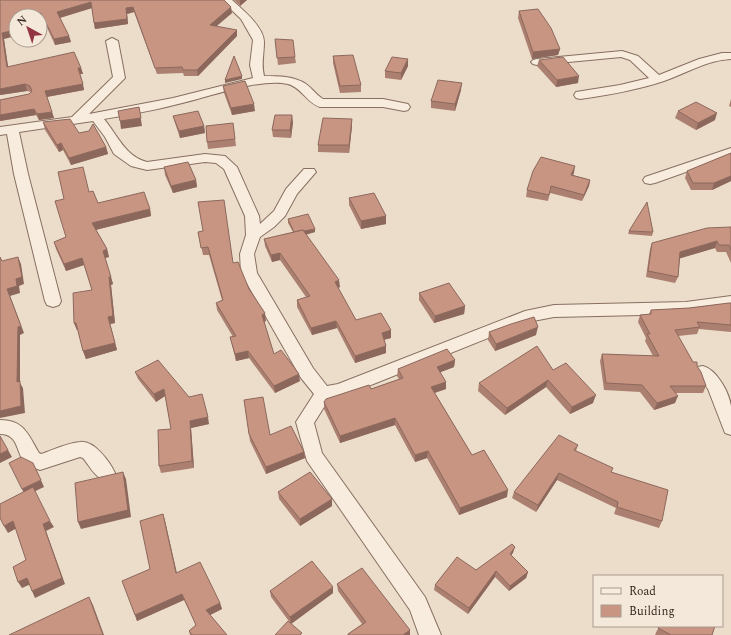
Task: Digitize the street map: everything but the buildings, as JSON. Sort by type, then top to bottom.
[{"type":"street","points":[[226,0],[245,17],[255,31],[259,40],[256,65],[259,80]]},
{"type":"street","points":[[76,120],[119,78],[112,41]]},
{"type":"street","points":[[537,62],[622,54],[634,58],[657,79]]},
{"type":"street","points":[[580,94],[626,88],[657,79],[709,59],[731,56]]},
{"type":"street","points":[[53,301],[21,174],[6,130],[96,117],[173,102],[259,80],[282,79],[296,83],[305,90],[311,98],[320,103],[376,103],[404,107]]},
{"type":"street","points":[[96,117],[111,136],[119,151],[136,163],[147,166],[205,158],[220,159],[230,168],[252,216],[253,236],[247,254],[249,273],[307,373],[323,393]]},
{"type":"street","points":[[650,180],[731,152]]},
{"type":"street","points":[[253,236],[269,224],[280,213],[291,192],[309,172]]},
{"type":"street","points":[[430,635],[418,604],[314,456],[305,422],[323,393],[340,390],[525,317],[554,311],[686,308],[731,302]]},
{"type":"street","points":[[703,372],[715,386],[731,428]]},
{"type":"street","points":[[0,428],[10,427],[20,435],[32,458],[40,462],[82,449],[90,453],[106,472]]}]
